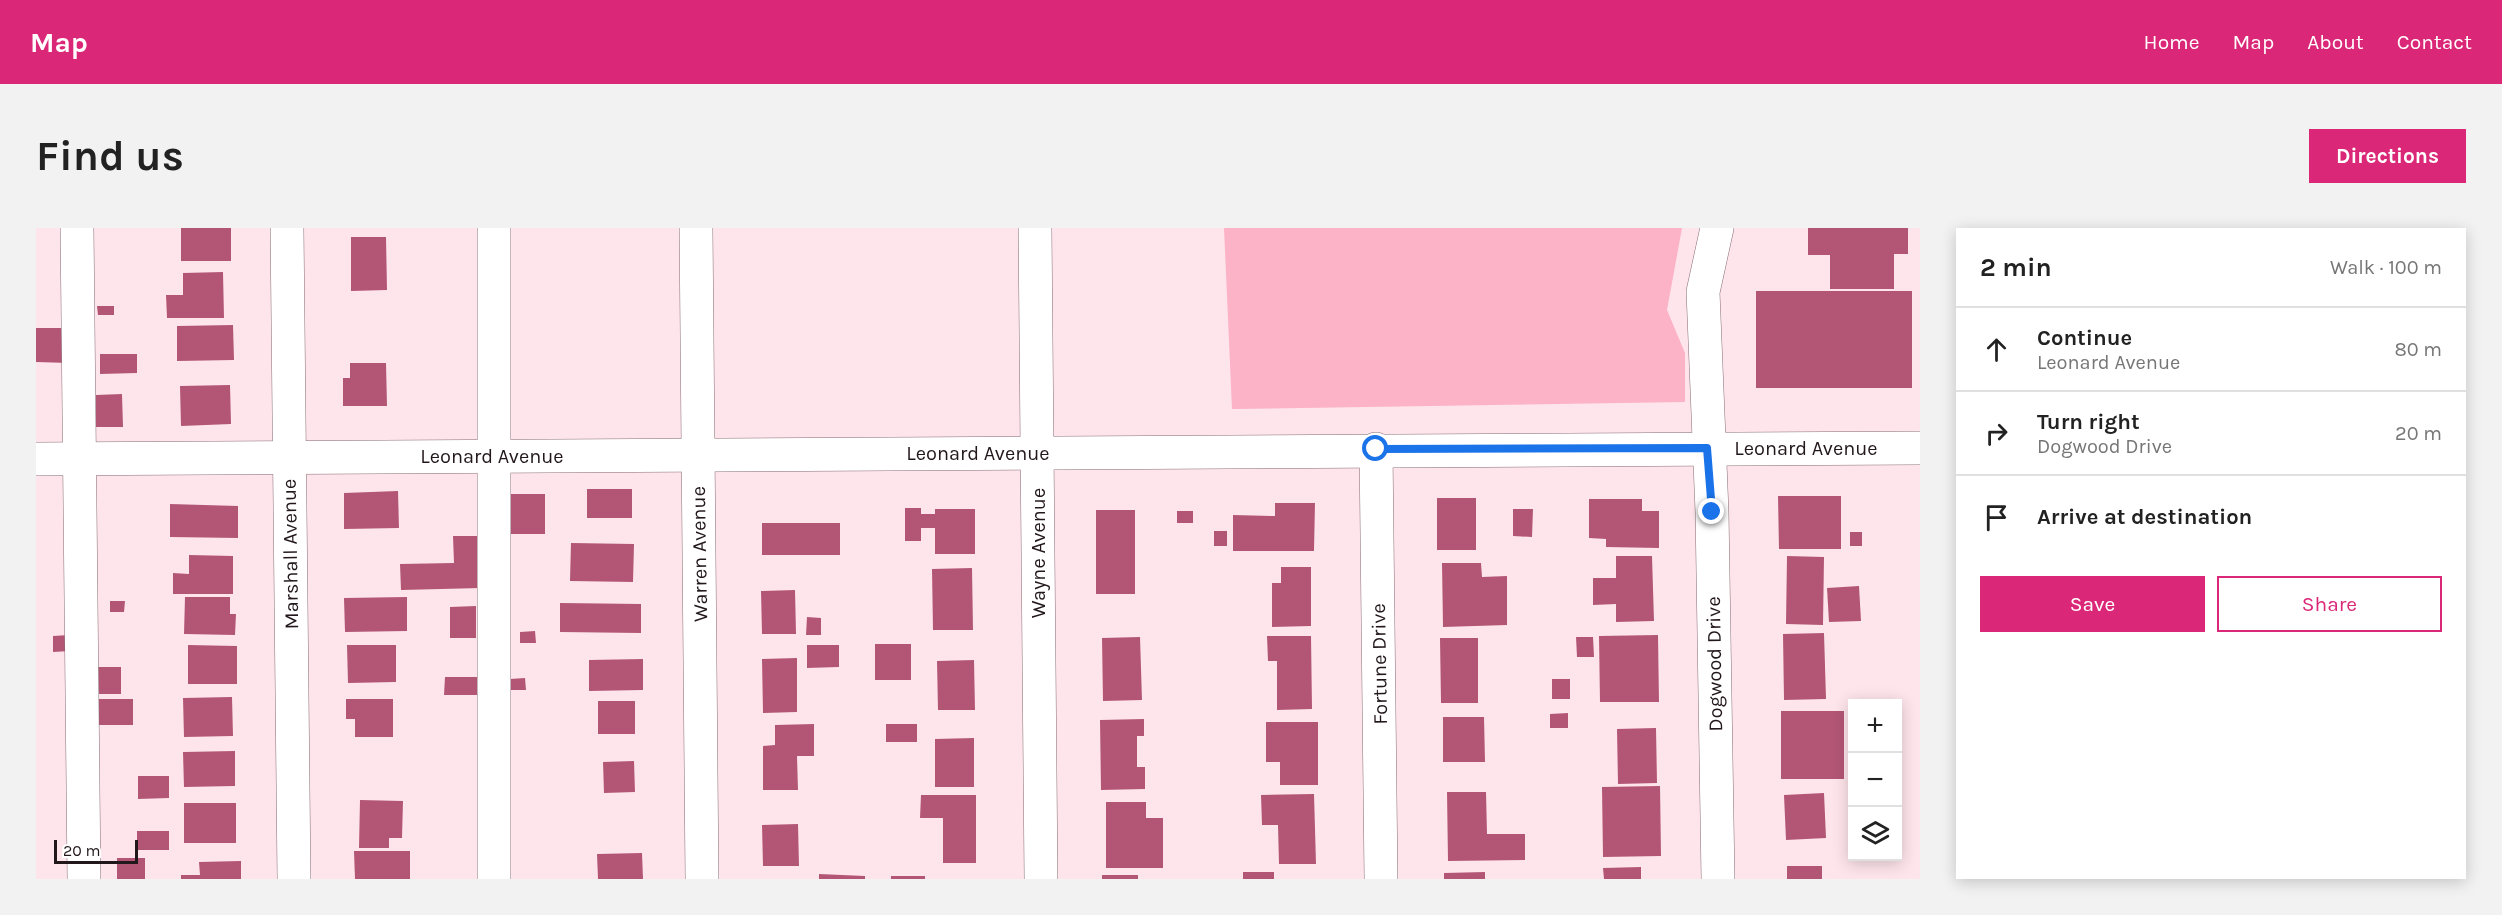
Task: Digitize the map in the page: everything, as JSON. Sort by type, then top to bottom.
[{"type":"street","points":[[77,228],[84,879]]},
{"type":"street","name":"Marshall Avenue","points":[[287,228],[294,879]]},
{"type":"street","points":[[494,228],[494,879]]},
{"type":"street","name":"Warren Avenue","points":[[696,228],[702,879]]},
{"type":"street","name":"Wayne Avenue","points":[[1035,228],[1041,879]]},
{"type":"street","name":"Dogwood Drive","points":[[1717,228],[1703,292],[1707,448],[1712,512],[1718,879]]},
{"type":"street","name":"Leonard Avenue","points":[[36,459],[1376,449],[1920,448]]},
{"type":"street","name":"Fortune Drive","points":[[1376,449],[1381,879]]},
{"type":"shaded area","points":[[1224,228],[1682,228],[1667,310],[1685,353],[1685,402],[1232,409]]},
{"type":"building","points":[[181,228],[231,228],[231,261],[181,261]]},
{"type":"building","points":[[1808,228],[1908,228],[1908,254],[1894,254],[1894,289],[1830,289],[1830,255],[1808,255]]},
{"type":"building","points":[[351,237],[386,237],[387,290],[351,291]]},
{"type":"building","points":[[223,272],[224,318],[167,318],[166,295],[183,295],[183,273]]},
{"type":"building","points":[[1756,291],[1912,291],[1912,388],[1756,388]]},
{"type":"building","points":[[97,306],[114,306],[114,315],[98,315]]},
{"type":"building","points":[[233,325],[234,360],[177,361],[177,326]]},
{"type":"building","points":[[36,328],[69,328],[69,363],[36,362]]},
{"type":"building","points":[[100,354],[137,354],[137,373],[100,374]]},
{"type":"building","points":[[350,363],[386,363],[387,406],[343,406],[343,378],[350,378]]},
{"type":"building","points":[[230,385],[231,424],[181,426],[180,386]]},
{"type":"building","points":[[122,394],[123,427],[96,427],[96,395]]},
{"type":"building","points":[[587,489],[632,489],[632,518],[587,518]]},
{"type":"building","points":[[398,491],[399,528],[344,529],[344,493]]},
{"type":"building","points":[[506,494],[545,494],[545,534],[505,534]]},
{"type":"building","points":[[1778,496],[1841,496],[1841,549],[1779,549]]},
{"type":"building","points":[[1437,498],[1476,498],[1476,550],[1437,550]]},
{"type":"building","points":[[1589,499],[1642,499],[1642,511],[1659,511],[1659,548],[1606,547],[1606,539],[1589,538]]},
{"type":"building","points":[[1275,503],[1315,503],[1314,551],[1233,551],[1233,515],[1275,516]]},
{"type":"building","points":[[170,504],[238,506],[238,538],[170,537]]},
{"type":"building","points":[[905,508],[921,508],[921,514],[935,514],[935,509],[975,509],[975,554],[935,554],[935,528],[921,528],[921,541],[905,541]]},
{"type":"building","points":[[1513,509],[1533,509],[1532,537],[1513,536]]},
{"type":"building","points":[[1096,510],[1135,510],[1135,594],[1096,594]]},
{"type":"building","points":[[1177,511],[1193,511],[1193,523],[1177,523]]},
{"type":"building","points":[[762,523],[840,523],[840,555],[762,555]]},
{"type":"building","points":[[1214,531],[1227,531],[1227,546],[1214,546]]},
{"type":"building","points":[[1850,532],[1862,532],[1862,546],[1850,546]]},
{"type":"building","points":[[453,536],[479,536],[481,588],[401,590],[400,564],[454,563]]},
{"type":"building","points":[[571,543],[634,544],[633,582],[570,581]]},
{"type":"building","points":[[189,555],[233,556],[233,594],[173,594],[173,573],[189,574]]},
{"type":"building","points":[[1616,556],[1652,556],[1654,621],[1616,622],[1616,604],[1593,605],[1593,578],[1616,578]]},
{"type":"building","points":[[1787,556],[1824,557],[1823,625],[1786,624]]},
{"type":"building","points":[[1442,563],[1481,563],[1482,577],[1507,576],[1507,625],[1443,627]]},
{"type":"building","points":[[1281,567],[1311,567],[1311,626],[1272,627],[1272,583],[1281,583]]},
{"type":"building","points":[[972,568],[973,630],[933,630],[932,569]]},
{"type":"building","points":[[1859,586],[1861,621],[1829,622],[1827,588]]},
{"type":"building","points":[[795,590],[796,634],[762,634],[761,591]]},
{"type":"building","points":[[185,597],[230,597],[230,614],[236,614],[235,635],[184,634]]},
{"type":"building","points":[[407,597],[407,631],[345,632],[344,598]]},
{"type":"building","points":[[110,601],[125,601],[124,612],[110,612]]},
{"type":"building","points":[[560,603],[641,604],[641,633],[560,632]]},
{"type":"building","points":[[476,606],[476,638],[450,638],[450,607]]},
{"type":"building","points":[[807,617],[821,618],[821,635],[806,635]]},
{"type":"building","points":[[535,631],[536,643],[520,643],[520,632]]},
{"type":"building","points":[[1824,633],[1826,699],[1784,700],[1783,634]]},
{"type":"building","points":[[69,635],[70,651],[53,652],[53,636]]},
{"type":"building","points":[[1658,635],[1659,702],[1600,702],[1599,636]]},
{"type":"building","points":[[1267,636],[1311,636],[1312,709],[1277,710],[1277,661],[1268,661]]},
{"type":"building","points":[[1140,637],[1142,700],[1103,701],[1102,638]]},
{"type":"building","points":[[1576,637],[1593,637],[1594,657],[1577,657]]},
{"type":"building","points":[[1440,638],[1478,638],[1478,703],[1441,703]]},
{"type":"building","points":[[875,644],[911,644],[911,680],[875,680]]},
{"type":"building","points":[[188,645],[237,646],[237,684],[188,684]]},
{"type":"building","points":[[347,645],[396,645],[396,682],[348,683]]},
{"type":"building","points":[[807,645],[839,645],[839,667],[807,668]]},
{"type":"building","points":[[797,658],[797,712],[763,713],[762,659]]},
{"type":"building","points":[[643,659],[643,690],[589,691],[589,660]]},
{"type":"building","points":[[974,660],[975,710],[938,710],[937,661]]},
{"type":"building","points":[[94,667],[121,667],[121,694],[94,694]]},
{"type":"building","points":[[445,677],[478,677],[478,695],[444,695]]},
{"type":"building","points":[[525,678],[526,690],[511,690],[510,679]]},
{"type":"building","points":[[1552,679],[1570,679],[1570,699],[1552,699]]},
{"type":"building","points":[[232,697],[233,736],[184,737],[183,698]]},
{"type":"building","points":[[99,699],[133,699],[133,725],[99,725]]},
{"type":"building","points":[[346,699],[393,699],[393,737],[355,737],[355,719],[346,719]]},
{"type":"building","points":[[598,701],[635,701],[635,734],[598,734]]},
{"type":"building","points":[[1781,711],[1844,711],[1844,779],[1781,779]]},
{"type":"building","points":[[1568,713],[1568,728],[1550,728],[1550,714]]},
{"type":"building","points":[[1443,717],[1484,717],[1485,762],[1443,762]]},
{"type":"building","points":[[1144,719],[1144,736],[1137,736],[1137,767],[1145,767],[1145,789],[1101,790],[1100,720]]},
{"type":"building","points":[[1266,722],[1318,722],[1318,785],[1280,785],[1280,762],[1266,762]]},
{"type":"building","points":[[814,724],[814,756],[797,756],[798,790],[763,790],[763,746],[775,745],[775,725]]},
{"type":"building","points":[[886,724],[917,724],[917,742],[886,742]]},
{"type":"building","points":[[1656,728],[1657,783],[1618,784],[1617,729]]},
{"type":"building","points":[[974,738],[974,787],[935,787],[935,739]]},
{"type":"building","points":[[235,751],[235,786],[184,787],[183,752]]},
{"type":"building","points":[[634,761],[635,792],[604,793],[603,762]]},
{"type":"building","points":[[138,776],[169,776],[169,798],[138,799]]},
{"type":"building","points":[[1660,786],[1661,856],[1603,857],[1602,787]]},
{"type":"building","points":[[1447,792],[1486,792],[1487,834],[1525,834],[1525,860],[1448,861]]},
{"type":"building","points":[[1824,793],[1826,838],[1786,840],[1784,795]]},
{"type":"building","points":[[1314,794],[1316,864],[1279,864],[1278,825],[1262,825],[1261,795]]},
{"type":"building","points":[[921,795],[976,795],[976,863],[943,863],[943,818],[920,818]]},
{"type":"building","points":[[360,800],[403,801],[402,838],[389,838],[389,848],[359,848]]},
{"type":"building","points":[[1106,802],[1146,802],[1146,818],[1163,818],[1163,868],[1106,868]]},
{"type":"building","points":[[184,803],[236,803],[236,843],[184,843]]},
{"type":"building","points":[[798,824],[799,866],[763,866],[762,825]]},
{"type":"building","points":[[137,831],[169,831],[169,850],[137,850]]},
{"type":"building","points":[[354,851],[410,851],[410,879],[355,879]]},
{"type":"building","points":[[642,853],[643,879],[598,879],[597,854]]},
{"type":"building","points":[[117,858],[145,858],[145,879],[117,879]]},
{"type":"building","points":[[241,861],[241,879],[181,879],[181,875],[200,875],[199,862]]},
{"type":"building","points":[[1787,866],[1822,866],[1822,879],[1787,879]]},
{"type":"building","points":[[1641,867],[1641,879],[1604,879],[1603,868]]},
{"type":"building","points":[[1243,872],[1274,872],[1274,879],[1243,879]]},
{"type":"building","points":[[1485,872],[1485,879],[1444,879],[1444,873]]},
{"type":"building","points":[[819,874],[865,876],[865,879],[819,879]]},
{"type":"building","points":[[1102,875],[1138,875],[1138,879],[1102,879]]},
{"type":"building","points":[[891,876],[925,876],[925,879],[891,879]]},
{"type":"route","points":[[1376,449],[1707,448],[1712,512]]}]
